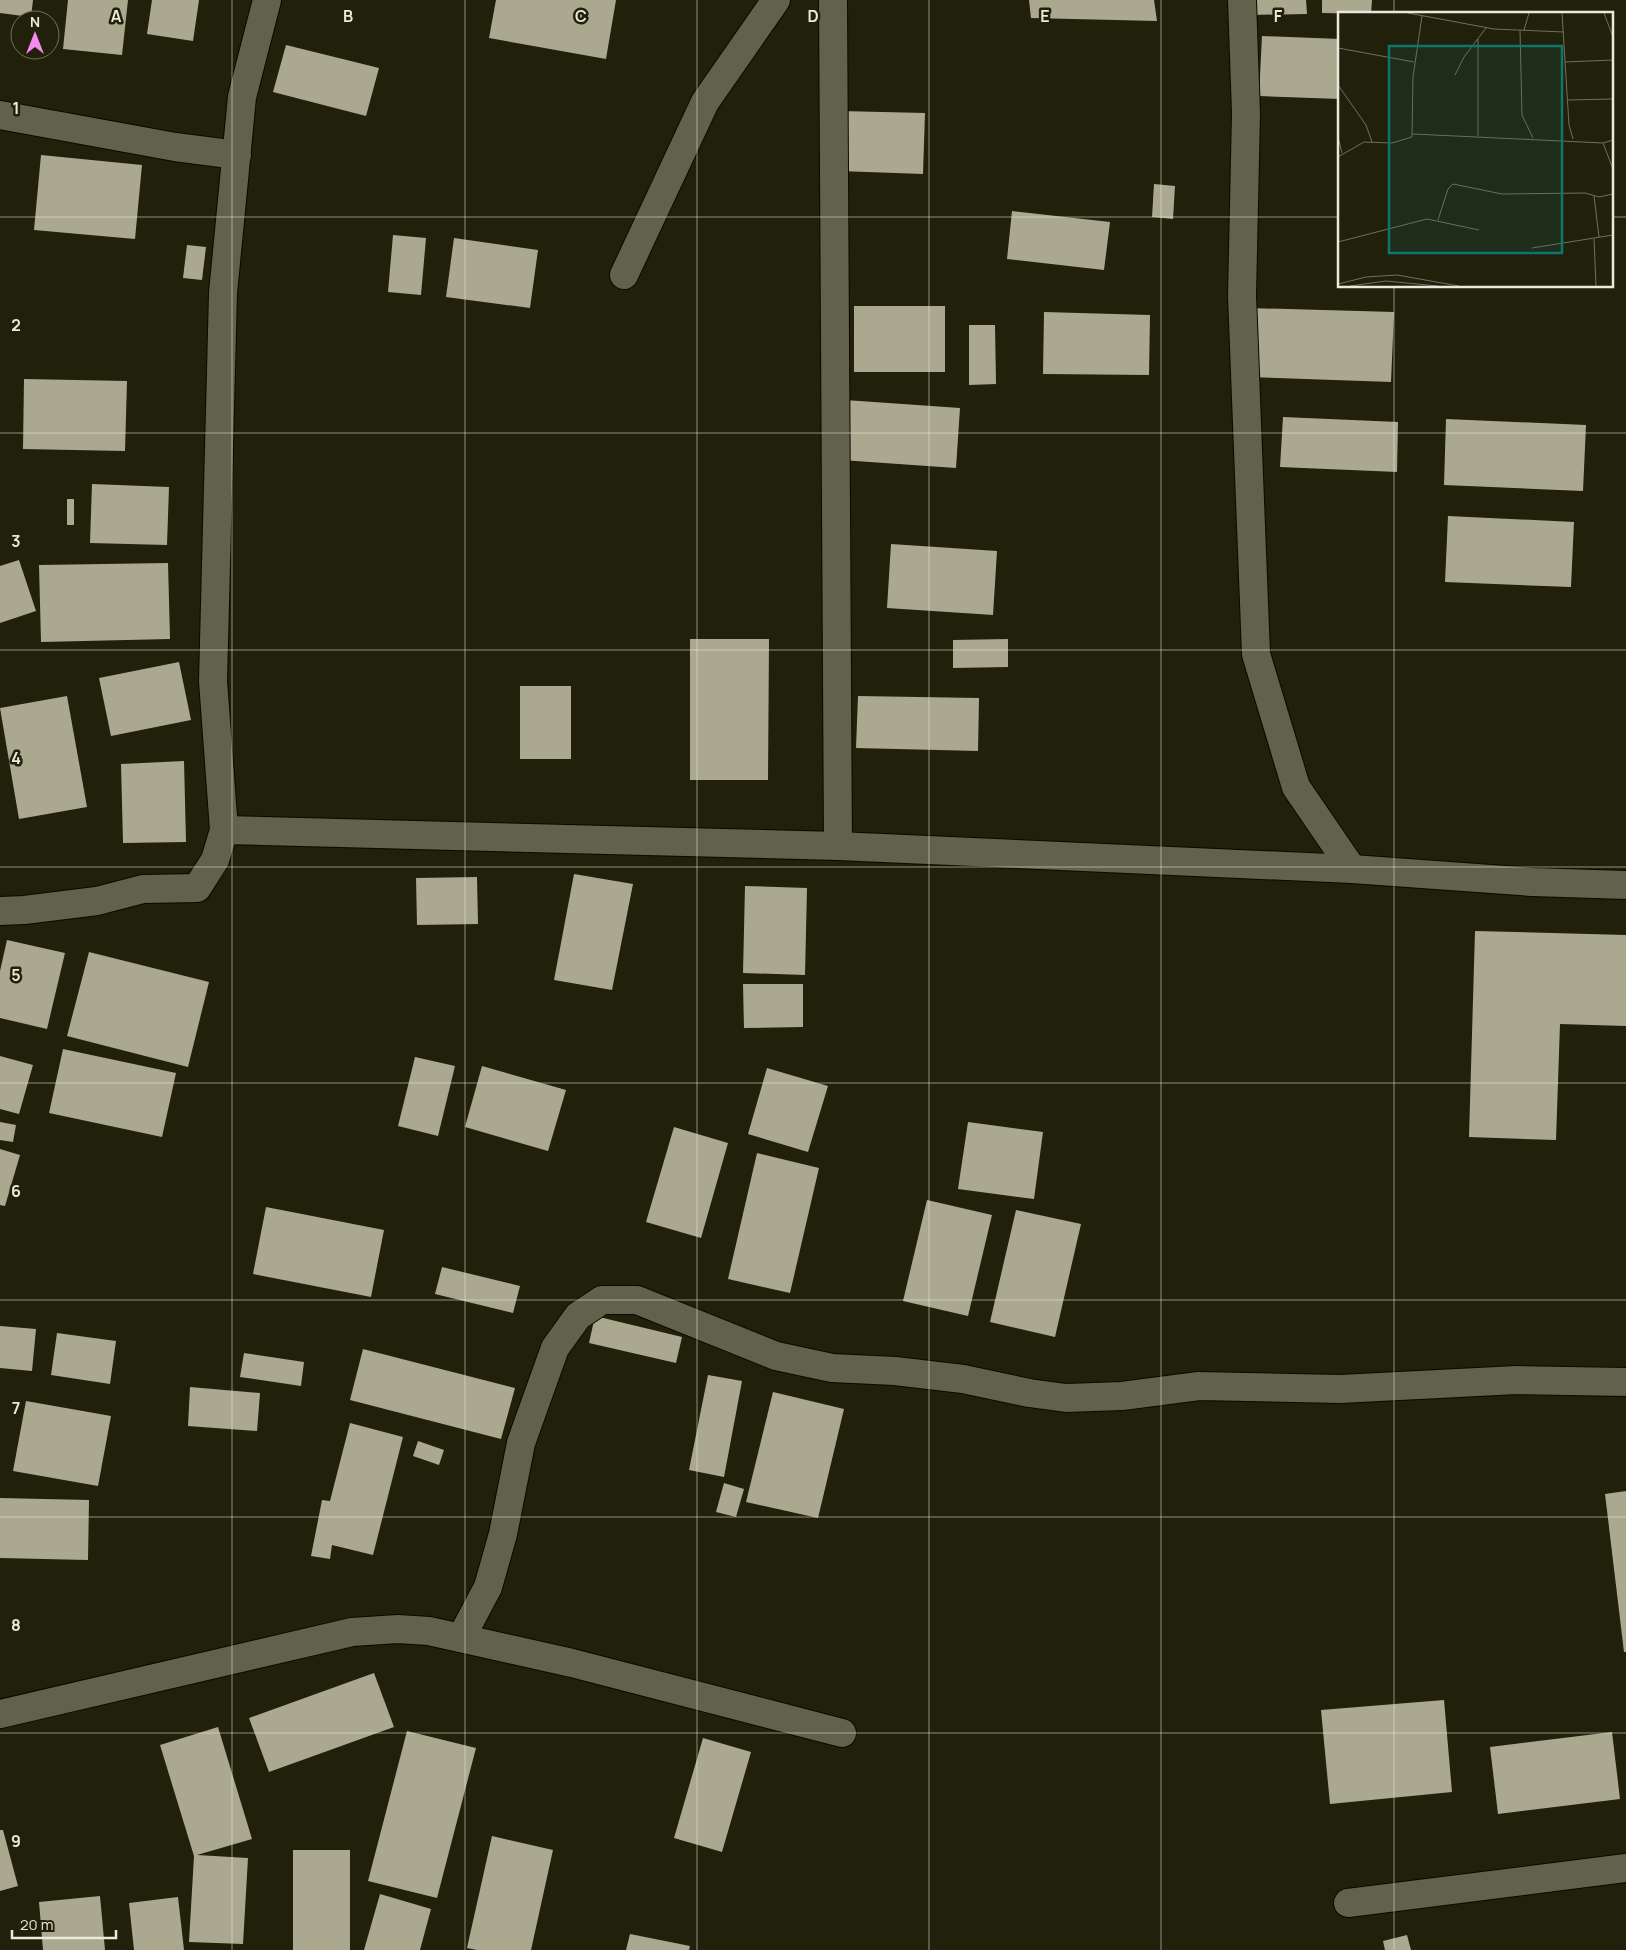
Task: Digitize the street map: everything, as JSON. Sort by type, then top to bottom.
[{"type":"street","points":[[0,911],[97,901],[143,889],[197,888],[215,860],[224,830],[213,681],[223,293],[242,97],[267,0]]},
{"type":"street","points":[[624,275],[705,102],[776,0]]},
{"type":"street","points":[[833,0],[838,846]]},
{"type":"street","points":[[1242,0],[1246,113],[1242,296],[1256,654],[1296,787],[1352,869]]},
{"type":"street","points":[[0,115],[176,147],[237,155]]},
{"type":"street","points":[[224,830],[838,846],[1352,869],[1532,882],[1626,885]]},
{"type":"street","points":[[461,1638],[488,1587],[503,1534],[521,1443],[555,1348],[578,1316],[602,1300],[637,1300],[785,1358],[832,1368],[895,1371],[963,1379],[1029,1393],[1066,1398],[1122,1396],[1199,1386],[1340,1389],[1517,1380],[1626,1382]]},
{"type":"street","points":[[0,1714],[352,1632],[398,1629],[429,1631],[572,1663],[842,1733]]},
{"type":"street","points":[[1348,1903],[1626,1868]]},
{"type":"building","points":[[0,0],[33,0],[32,10],[10,10],[10,14],[0,13]]},
{"type":"building","points":[[68,0],[128,0],[122,55],[63,49]]},
{"type":"building","points":[[152,0],[199,0],[193,41],[147,34]]},
{"type":"building","points":[[496,0],[616,0],[606,59],[489,38]]},
{"type":"building","points":[[1029,0],[1154,0],[1157,21],[1031,18]]},
{"type":"building","points":[[1249,0],[1306,0],[1307,14],[1249,15]]},
{"type":"building","points":[[1322,0],[1372,0],[1371,12],[1322,13]]},
{"type":"building","points":[[1262,36],[1338,39],[1338,99],[1259,96]]},
{"type":"building","points":[[286,45],[379,68],[366,116],[273,92]]},
{"type":"building","points":[[840,111],[925,113],[923,174],[839,171]]},
{"type":"building","points":[[41,155],[142,165],[135,239],[34,230]]},
{"type":"building","points":[[1154,184],[1175,186],[1173,219],[1152,217]]},
{"type":"building","points":[[1012,211],[1110,222],[1104,270],[1007,259]]},
{"type":"building","points":[[393,235],[426,238],[421,295],[388,292]]},
{"type":"building","points":[[454,238],[538,250],[530,308],[446,297]]},
{"type":"building","points":[[187,245],[206,247],[202,280],[183,278]]},
{"type":"building","points":[[854,306],[945,306],[945,372],[854,372]]},
{"type":"building","points":[[1249,308],[1394,312],[1391,382],[1247,377]]},
{"type":"building","points":[[1044,312],[1150,315],[1149,375],[1043,374]]},
{"type":"building","points":[[969,325],[995,325],[996,384],[969,385]]},
{"type":"building","points":[[24,379],[127,381],[125,451],[23,449]]},
{"type":"building","points":[[845,400],[960,408],[956,468],[841,460]]},
{"type":"building","points":[[1283,417],[1398,422],[1397,472],[1280,467]]},
{"type":"building","points":[[1446,419],[1586,425],[1583,491],[1444,485]]},
{"type":"building","points":[[92,484],[169,487],[167,545],[90,543]]},
{"type":"building","points":[[67,499],[74,499],[74,525],[67,525]]},
{"type":"building","points":[[1448,516],[1574,522],[1571,587],[1445,582]]},
{"type":"building","points":[[891,544],[997,551],[993,615],[887,608]]},
{"type":"building","points":[[19,560],[36,611],[0,623],[0,566]]},
{"type":"building","points":[[168,563],[170,639],[41,642],[39,565]]},
{"type":"building","points":[[690,639],[769,639],[768,780],[690,780]]},
{"type":"building","points":[[1008,639],[1008,667],[953,668],[953,640]]},
{"type":"building","points":[[179,662],[191,720],[111,736],[99,678]]},
{"type":"building","points":[[520,686],[571,686],[571,759],[520,759]]},
{"type":"building","points":[[67,696],[87,807],[19,819],[0,708]]},
{"type":"building","points":[[858,696],[979,698],[978,751],[856,748]]},
{"type":"building","points":[[184,761],[186,842],[123,843],[121,764]]},
{"type":"building","points":[[574,874],[633,884],[612,990],[554,980]]},
{"type":"building","points":[[477,877],[478,924],[417,925],[416,878]]},
{"type":"building","points":[[745,886],[807,888],[805,975],[743,973]]},
{"type":"building","points":[[1475,931],[1626,935],[1626,1026],[1560,1024],[1556,1140],[1469,1137]]},
{"type":"building","points":[[7,940],[65,953],[47,1029],[0,1018],[0,971]]},
{"type":"building","points":[[89,952],[209,982],[188,1067],[67,1036]]},
{"type":"building","points":[[743,984],[803,984],[803,1027],[744,1028]]},
{"type":"building","points":[[63,1049],[176,1073],[162,1137],[49,1113]]},
{"type":"building","points":[[0,1056],[33,1065],[19,1114],[0,1109]]},
{"type":"building","points":[[415,1057],[455,1066],[438,1136],[398,1126]]},
{"type":"building","points":[[482,1066],[566,1090],[548,1151],[465,1127]]},
{"type":"building","points":[[767,1068],[828,1086],[808,1152],[748,1134]]},
{"type":"building","points":[[0,1122],[16,1125],[13,1142],[0,1140]]},
{"type":"building","points":[[968,1122],[1043,1132],[1034,1199],[958,1189]]},
{"type":"building","points":[[674,1127],[728,1143],[701,1238],[646,1222]]},
{"type":"building","points":[[0,1149],[20,1155],[5,1206],[0,1205]]},
{"type":"building","points":[[757,1153],[819,1168],[790,1293],[728,1279]]},
{"type":"building","points":[[927,1200],[992,1215],[968,1316],[903,1301]]},
{"type":"building","points":[[266,1207],[384,1230],[371,1297],[253,1274]]},
{"type":"building","points":[[1016,1210],[1081,1224],[1055,1337],[990,1322]]},
{"type":"building","points":[[442,1267],[520,1286],[513,1313],[435,1294]]},
{"type":"building","points":[[595,1316],[682,1337],[676,1363],[589,1343]]},
{"type":"building","points":[[0,1326],[36,1329],[32,1371],[0,1368]]},
{"type":"building","points":[[57,1333],[116,1341],[110,1384],[51,1375]]},
{"type":"building","points":[[363,1349],[515,1388],[501,1439],[350,1400]]},
{"type":"building","points":[[244,1353],[304,1362],[301,1386],[240,1377]]},
{"type":"building","points":[[708,1375],[742,1381],[724,1477],[689,1470]]},
{"type":"building","points":[[190,1387],[260,1393],[257,1431],[188,1426]]},
{"type":"building","points":[[773,1392],[844,1409],[818,1518],[746,1502]]},
{"type":"building","points":[[26,1401],[111,1416],[98,1486],[13,1471]]},
{"type":"building","points":[[350,1423],[403,1437],[373,1555],[332,1545],[330,1559],[311,1556],[322,1500],[330,1501]]},
{"type":"building","points":[[418,1441],[444,1450],[439,1465],[413,1456]]},
{"type":"building","points":[[724,1483],[744,1489],[736,1517],[716,1512]]},
{"type":"building","points":[[1626,1491],[1626,1652],[1624,1652],[1605,1494]]},
{"type":"building","points":[[0,1498],[89,1500],[88,1560],[0,1558]]},
{"type":"building","points":[[374,1673],[394,1727],[269,1772],[249,1718]]},
{"type":"building","points":[[1444,1700],[1452,1792],[1330,1804],[1321,1710]]},
{"type":"building","points":[[218,1727],[252,1839],[197,1855],[248,1858],[243,1944],[189,1942],[194,1856],[160,1745]]},
{"type":"building","points":[[407,1731],[476,1748],[437,1898],[368,1881]]},
{"type":"building","points":[[1612,1732],[1620,1799],[1498,1814],[1490,1747]]},
{"type":"building","points":[[703,1738],[751,1752],[722,1852],[674,1838]]},
{"type":"building","points":[[0,1830],[3,1830],[18,1886],[0,1891]]},
{"type":"building","points":[[492,1836],[553,1850],[531,1950],[477,1950],[467,1948]]},
{"type":"building","points":[[293,1850],[350,1850],[350,1950],[293,1950]]},
{"type":"building","points":[[380,1894],[431,1909],[420,1950],[364,1950]]},
{"type":"building","points":[[100,1896],[105,1950],[43,1950],[39,1902]]},
{"type":"building","points":[[178,1897],[184,1950],[134,1950],[129,1903]]},
{"type":"building","points":[[630,1934],[690,1946],[689,1950],[626,1950]]},
{"type":"building","points":[[1407,1935],[1411,1950],[1385,1950],[1383,1941]]}]
